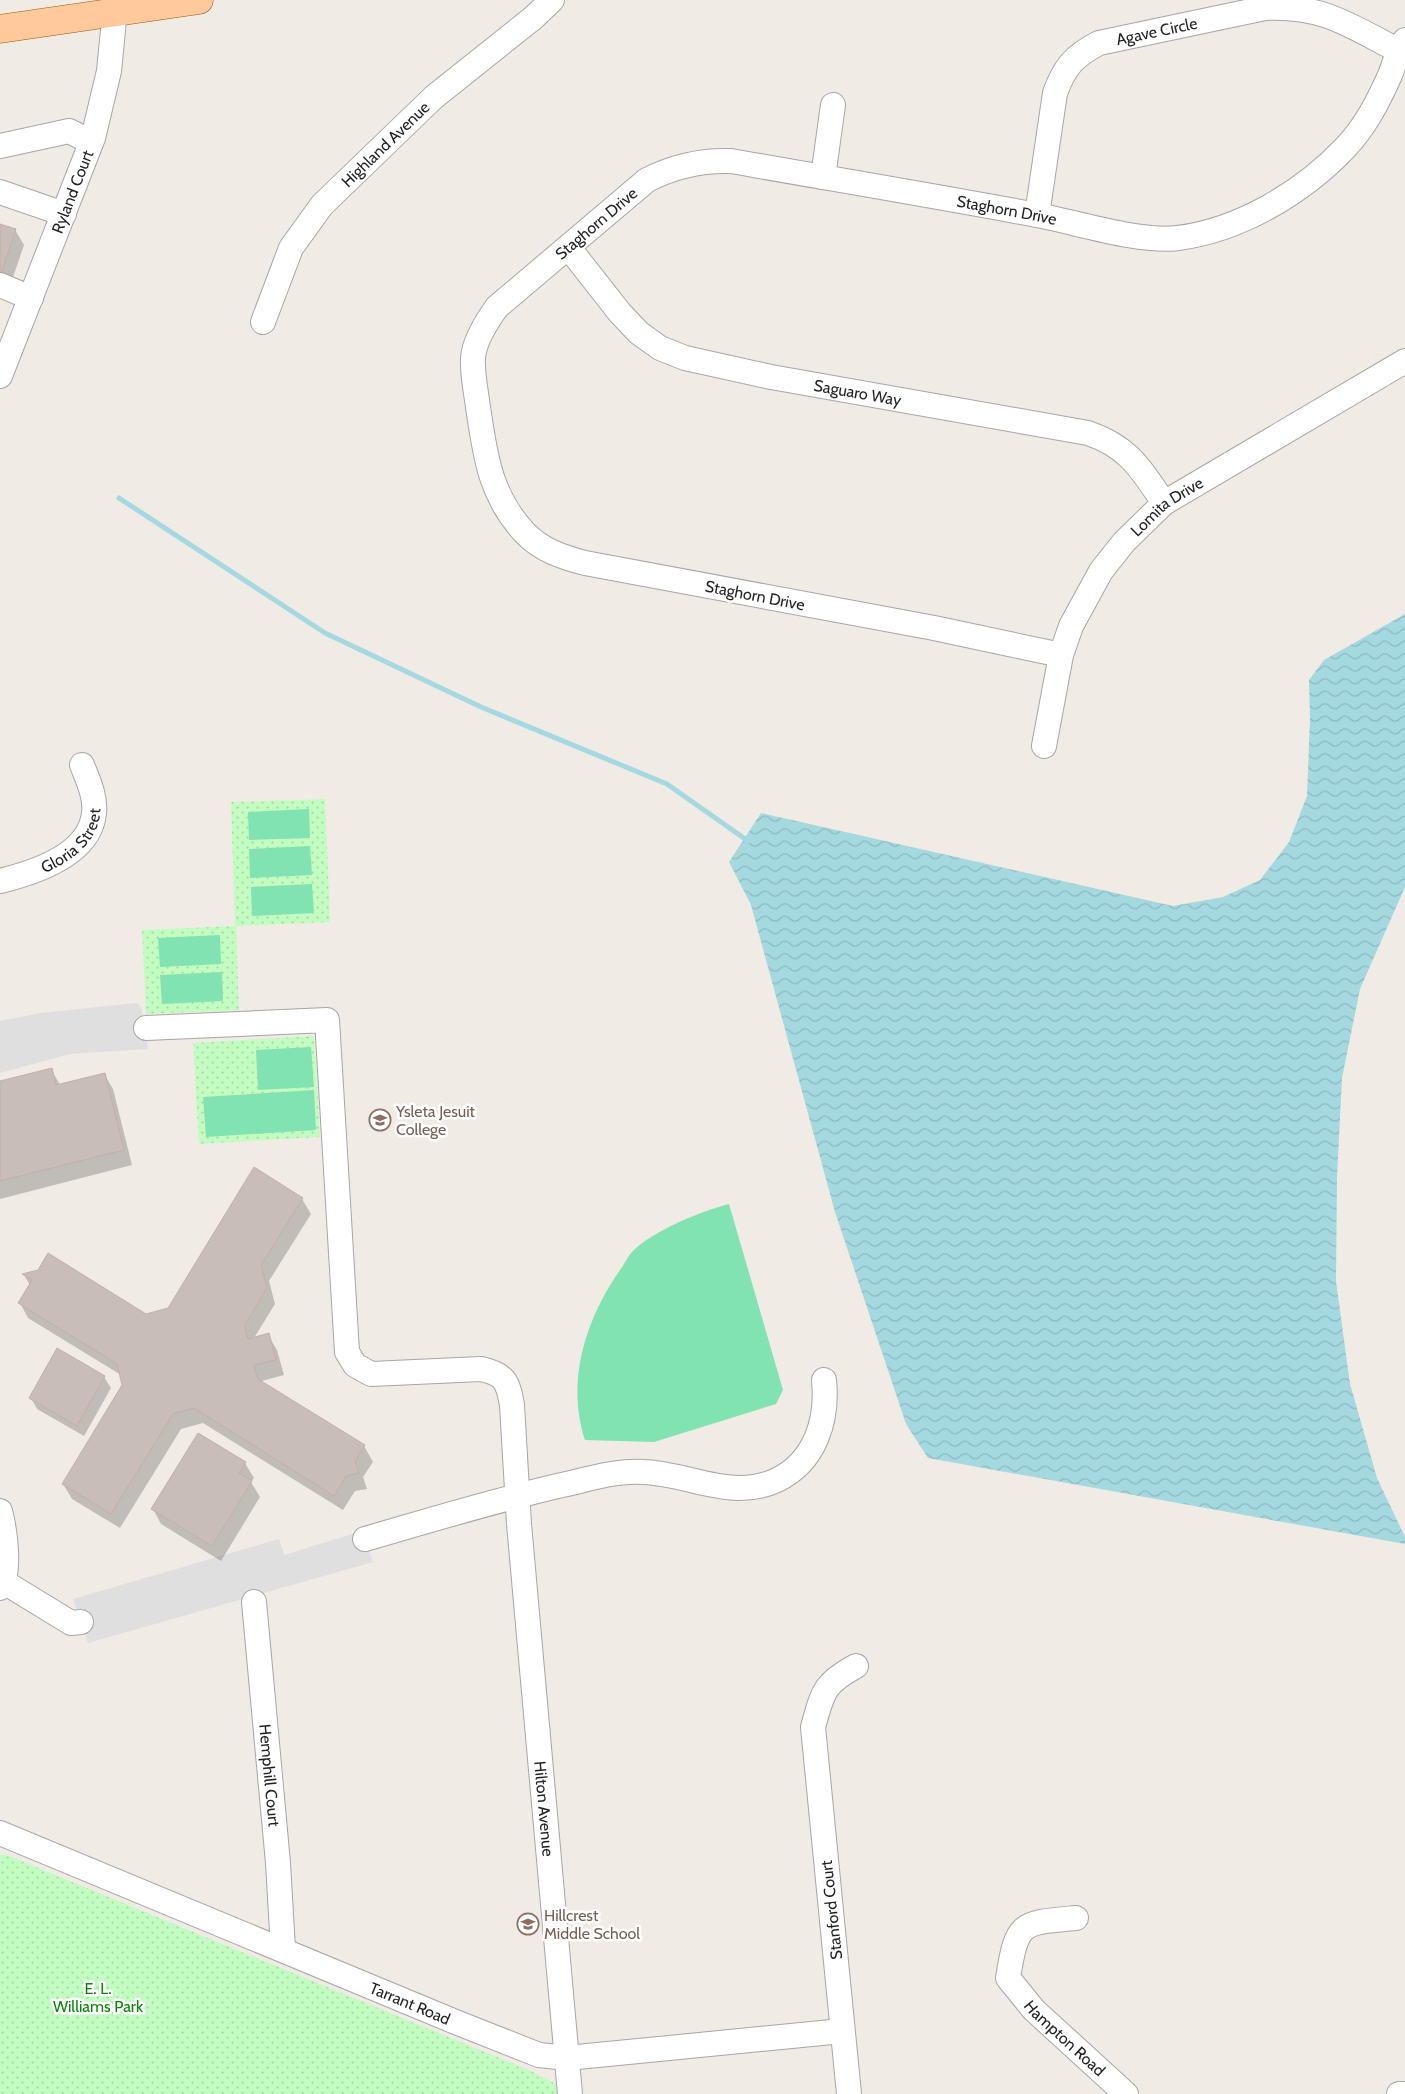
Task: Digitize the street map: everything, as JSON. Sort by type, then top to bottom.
[{"type":"main road","points":[[0,29],[115,6],[199,0]]},
{"type":"street","name":"Highland Avenue","points":[[263,322],[291,248],[322,205],[434,97],[533,18],[552,0]]},
{"type":"street","name":"Ryland Court","points":[[0,376],[64,214],[101,112],[108,72],[115,6]]},
{"type":"street","name":"Agave Circle","points":[[1037,215],[1058,86],[1070,64],[1081,53],[1099,43],[1265,8],[1279,7],[1306,9],[1332,16],[1401,45]]},
{"type":"street","name":"Staghorn Drive","points":[[1060,655],[934,628],[585,563],[558,556],[542,547],[526,534],[509,514],[489,474],[474,377],[473,357],[485,324],[497,307],[647,180],[666,170],[691,162],[731,161],[1037,215],[1150,238],[1200,235],[1225,227],[1263,209],[1295,189],[1346,147],[1379,100],[1401,45]]},
{"type":"street","points":[[823,177],[833,105]]},
{"type":"street","points":[[0,146],[69,132],[91,142]]},
{"type":"street","points":[[0,192],[64,214]]},
{"type":"street","name":"Saguaro Way","points":[[569,248],[620,313],[639,333],[660,348],[685,358],[771,377],[1088,433],[1106,439],[1123,449],[1137,462],[1164,503]]},
{"type":"street","points":[[0,285],[31,298]]},
{"type":"street","name":"Lomita Drive","points":[[1044,746],[1060,655],[1071,626],[1101,571],[1124,542],[1164,503],[1405,361]]},
{"type":"street","name":"Gloria Street","points":[[0,881],[58,861],[82,839],[94,814],[91,789],[82,766]]},
{"type":"street","name":"Hilton Avenue","points":[[146,1028],[328,1020],[347,1352],[355,1365],[370,1374],[481,1369],[502,1377],[509,1387],[512,1405],[519,1524],[570,2094]]},
{"type":"street","points":[[365,1539],[518,1495],[618,1472],[673,1475],[738,1489],[763,1485],[779,1479],[792,1469],[807,1455],[815,1442],[824,1418],[824,1380]]},
{"type":"street","points":[[0,1511],[6,1558],[2,1585],[71,1623],[81,1622]]},
{"type":"street","name":"Hemphill Court","points":[[254,1602],[278,1863],[283,1949]]},
{"type":"street","name":"Stanford Court","points":[[849,2094],[812,1726],[823,1692],[835,1677],[856,1666]]},
{"type":"street","name":"Tarrant Road","points":[[0,1833],[530,2051],[567,2058],[842,2031]]},
{"type":"street","name":"Hampton Road","points":[[1076,1918],[1033,1922],[1020,1931],[1012,1951],[1008,1978],[1034,2010],[1126,2094]]},
{"type":"street","points":[[1399,2094],[1405,2094]]},
{"type":"green space","points":[[325,799],[330,922],[236,926],[239,1010],[146,1014],[142,930],[235,926],[231,802]]},
{"type":"green space","points":[[309,809],[310,838],[249,840],[248,812]]},
{"type":"green space","points":[[310,846],[312,875],[250,878],[249,849]]},
{"type":"green space","points":[[312,884],[314,913],[252,916],[251,887]]},
{"type":"green space","points":[[220,935],[221,964],[160,967],[158,938]]},
{"type":"green space","points":[[222,972],[223,1001],[162,1004],[160,975]]},
{"type":"green space","points":[[314,1036],[320,1137],[199,1144],[193,1043]]},
{"type":"green space","points":[[311,1047],[314,1087],[258,1090],[256,1050]]},
{"type":"green space","points":[[314,1090],[316,1130],[206,1137],[203,1097]]},
{"type":"green space","points":[[729,1204],[783,1390],[776,1404],[654,1442],[585,1440],[580,1418],[578,1375],[588,1332],[606,1292],[633,1251],[652,1236],[705,1211]]},
{"type":"green space","name":"E. L. Williams Park","points":[[0,1855],[7,1855],[531,2071],[558,2085],[558,2094],[0,2094]]},
{"type":"shaded area","points":[[137,1003],[141,1007],[145,1021],[148,1049],[70,1054],[0,1073],[0,1021],[40,1013]]},
{"type":"shaded area","points":[[362,1531],[373,1562],[88,1643],[73,1599],[279,1539],[284,1555]]},
{"type":"water","points":[[1405,614],[1405,887],[1360,989],[1342,1078],[1337,1177],[1336,1281],[1350,1384],[1377,1478],[1405,1537],[1405,1544],[928,1458],[906,1424],[835,1212],[751,905],[729,862],[761,813],[1173,906],[1223,897],[1260,880],[1289,842],[1307,796],[1310,719],[1309,680],[1324,660]]},
{"type":"building","points":[[0,224],[16,229],[1,275],[0,275]]},
{"type":"building","points":[[52,1068],[56,1085],[105,1073],[124,1150],[0,1181],[0,1081]]},
{"type":"building","points":[[254,1167],[303,1198],[261,1265],[267,1288],[244,1326],[248,1339],[269,1333],[276,1360],[254,1365],[258,1379],[365,1445],[355,1461],[359,1473],[346,1476],[334,1496],[194,1408],[173,1414],[111,1514],[62,1484],[122,1385],[117,1364],[18,1303],[32,1280],[22,1274],[38,1270],[48,1253],[146,1314],[168,1308]]},
{"type":"building","points":[[57,1348],[105,1376],[77,1426],[29,1398]]},
{"type":"building","points":[[198,1433],[246,1462],[239,1473],[252,1481],[212,1546],[151,1509]]},
{"type":"waterway","points":[[119,498],[325,633],[481,707],[667,784],[748,841]]},
{"type":"place","name":"Ysleta Jesuit College","points":[[380,1120]]},
{"type":"place","name":"Hillcrest Middle School","points":[[528,1924]]}]
